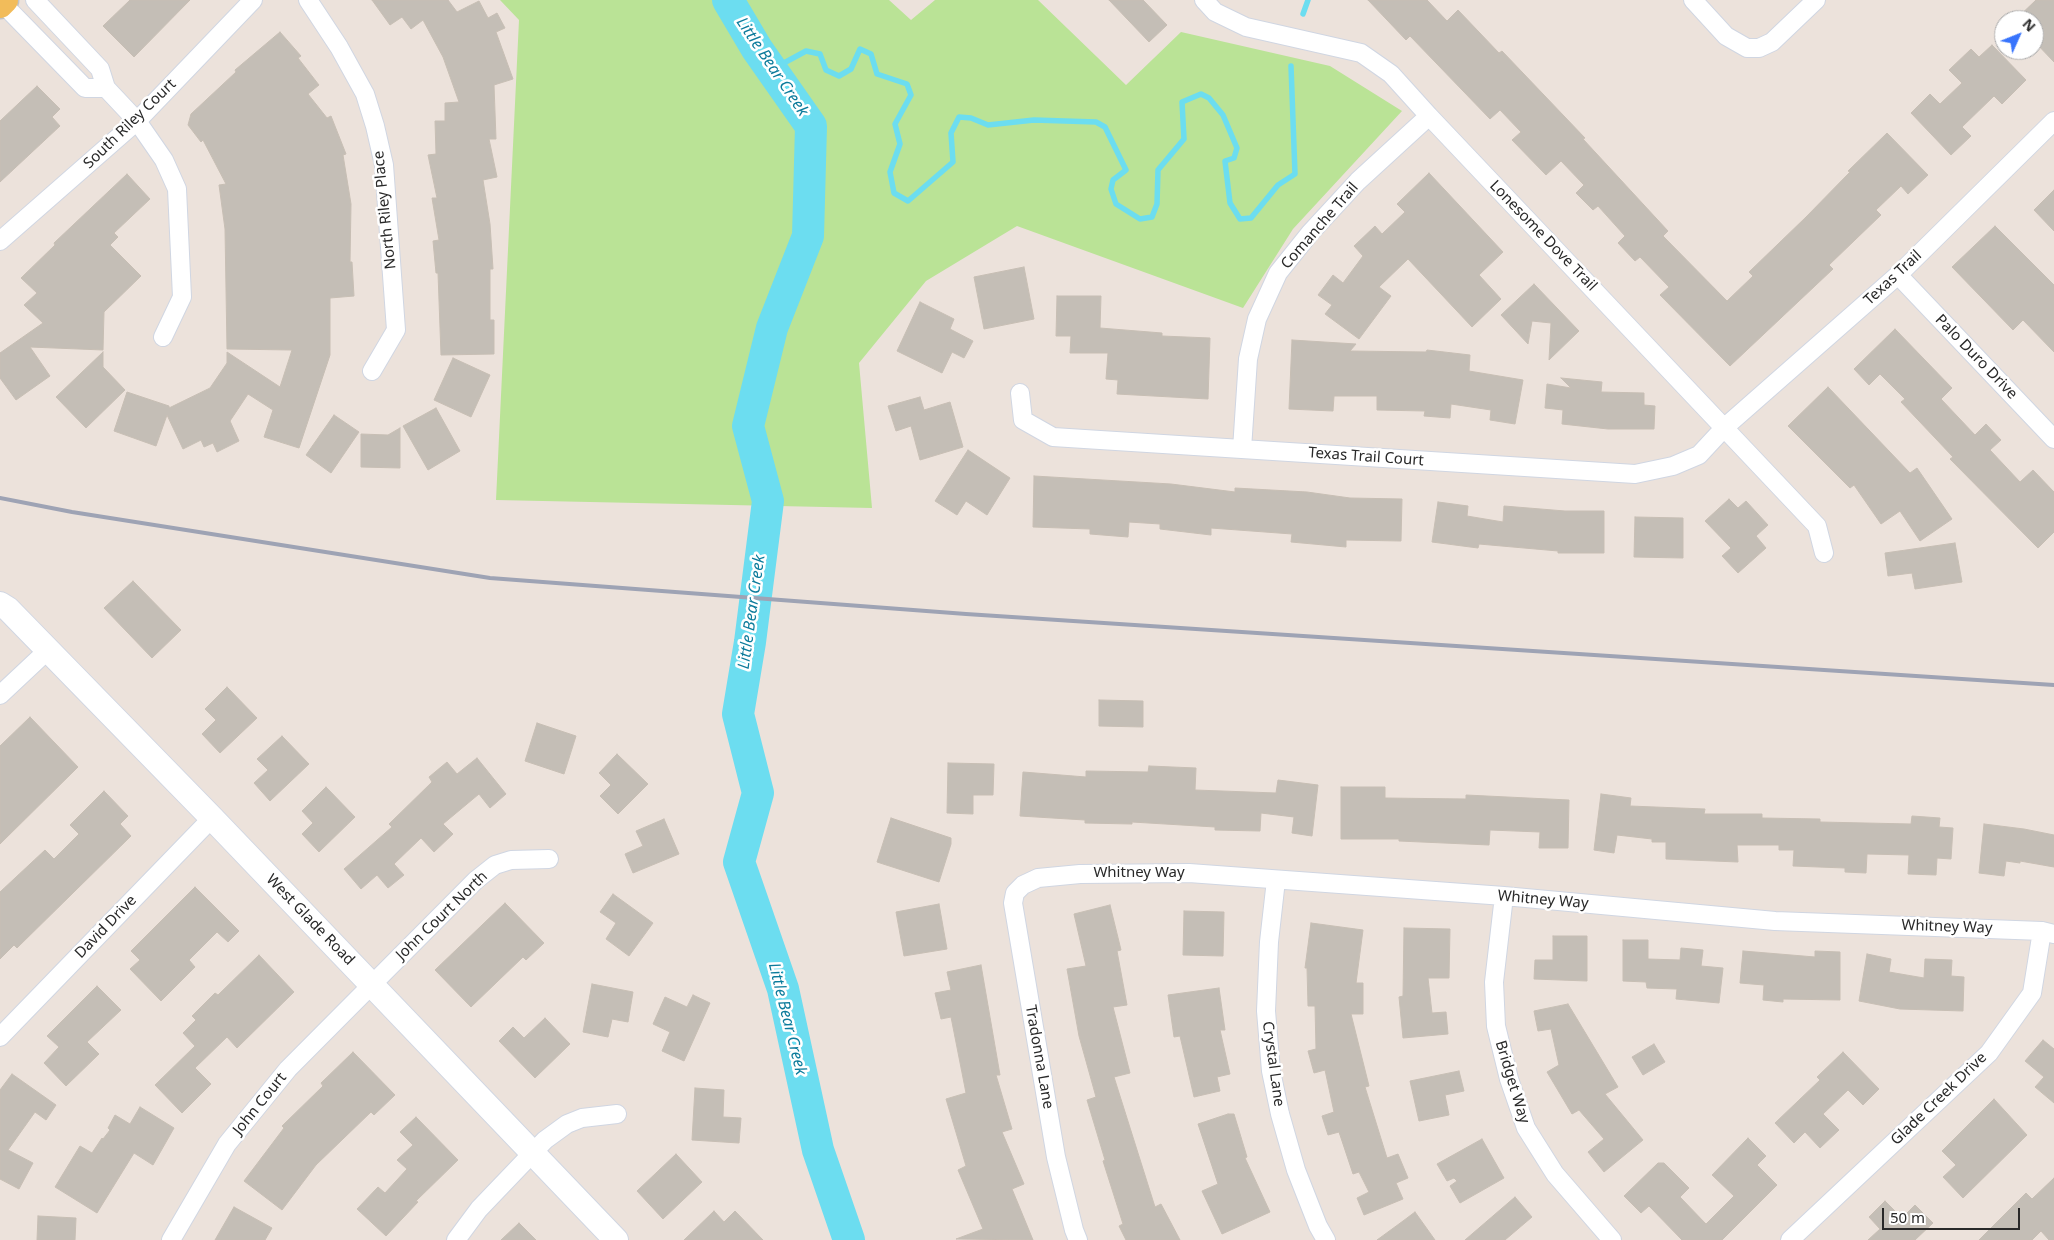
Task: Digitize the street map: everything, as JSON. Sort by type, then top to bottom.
[{"type":"main road","name":"West Glade Road","points":[[0,604],[8,609],[212,818],[616,1240]]},
{"type":"street","points":[[36,0],[100,69],[106,88],[137,121],[164,160],[177,189],[182,297],[163,337]]},
{"type":"street","name":"South Riley Court","points":[[0,241],[137,121],[253,0]]},
{"type":"street","name":"North Riley Place","points":[[308,0],[339,47],[365,94],[384,165],[396,330],[372,371]]},
{"type":"street","name":"Lonesome Dove Trail","points":[[1204,0],[1215,12],[1246,27],[1361,53],[1391,74],[1817,526],[1824,553]]},
{"type":"street","points":[[1693,0],[1726,36],[1747,48],[1759,48],[1772,42],[1816,0]]},
{"type":"street","points":[[2,2],[85,88],[106,88]]},
{"type":"street","name":"Comanche Trail","points":[[1242,449],[1248,360],[1257,319],[1278,273],[1310,233],[1358,181],[1429,116]]},
{"type":"street","name":"Texas Trail","points":[[1725,427],[1898,275],[2054,121]]},
{"type":"street","name":"Palo Duro Drive","points":[[1898,275],[2054,439]]},
{"type":"street","name":"Texas Trail Court","points":[[1020,393],[1023,420],[1053,437],[1635,474],[1673,466],[1698,455],[1725,427]]},
{"type":"street","points":[[0,695],[48,650]]},
{"type":"street","name":"David Drive","points":[[0,1037],[212,818]]},
{"type":"street","name":"John Court North","points":[[372,986],[476,880],[495,865],[511,860],[549,859]]},
{"type":"street","name":"Whitney Way","points":[[1032,880],[1080,874],[1189,873],[1504,896],[1775,921],[2048,932]]},
{"type":"street","name":"Tradonna Lane","points":[[1032,880],[1022,885],[1015,893],[1013,903],[1056,1157],[1078,1240]]},
{"type":"street","name":"Crystal Lane","points":[[1276,880],[1269,942],[1266,1011],[1271,1071],[1280,1114],[1296,1170],[1318,1226],[1326,1240]]},
{"type":"street","name":"Bridget Way","points":[[1504,896],[1494,982],[1496,1026],[1508,1079],[1526,1128],[1555,1174],[1612,1240]]},
{"type":"street","name":"Glade Creek Drive","points":[[1790,1240],[1988,1053],[2032,993],[2048,932]]},
{"type":"street","name":"John Court","points":[[171,1240],[227,1144],[288,1069],[372,986]]},
{"type":"street","points":[[456,1240],[480,1209],[545,1140],[567,1124],[582,1118],[617,1114]]},
{"type":"green space","points":[[500,0],[889,0],[911,20],[935,0],[1038,0],[1126,85],[1181,32],[1330,66],[1402,111],[1293,229],[1243,308],[1017,226],[926,281],[859,363],[872,508],[496,500],[519,20]]},
{"type":"building","points":[[130,0],[190,0],[134,57],[103,26]]},
{"type":"building","points":[[372,0],[448,0],[457,12],[479,1],[488,18],[497,13],[505,28],[496,32],[513,79],[494,85],[496,139],[489,139],[497,177],[483,180],[490,224],[493,269],[490,269],[490,320],[494,320],[494,354],[441,355],[438,273],[436,273],[433,241],[439,240],[432,198],[437,198],[428,155],[436,154],[435,121],[445,121],[445,103],[459,102],[443,57],[423,20],[411,29],[402,17],[390,25]]},
{"type":"building","points":[[1109,0],[1143,0],[1167,25],[1149,42]]},
{"type":"building","points":[[1368,0],[1427,0],[1447,21],[1458,10],[1499,53],[1502,51],[1585,138],[1583,139],[1668,231],[1663,236],[1727,301],[1753,276],[1749,272],[1806,217],[1850,172],[1848,171],[1887,133],[1928,175],[1908,194],[1901,186],[1876,210],[1881,215],[1829,265],[1833,269],[1730,366],[1660,295],[1669,287],[1640,257],[1635,261],[1618,243],[1625,236],[1598,206],[1593,210],[1576,193],[1584,185],[1561,161],[1546,175],[1512,140],[1521,132],[1500,110],[1490,119],[1410,36],[1406,40]]},
{"type":"building","points":[[2036,0],[2054,0],[2054,62],[2044,52],[2044,10],[2026,10]]},
{"type":"building","points":[[280,32],[301,56],[298,58],[319,85],[308,94],[327,118],[331,116],[346,154],[343,155],[351,204],[350,262],[352,262],[354,296],[330,298],[330,355],[299,448],[264,437],[273,410],[248,394],[230,421],[239,441],[217,452],[213,443],[204,447],[201,440],[183,449],[167,415],[156,446],[114,431],[127,392],[169,406],[169,408],[210,388],[227,363],[227,352],[280,387],[292,350],[227,349],[225,229],[219,185],[226,184],[203,140],[201,142],[188,125],[191,114],[236,72],[235,70]]},
{"type":"building","points":[[1992,45],[1994,47],[1994,60],[2007,60],[2026,80],[2002,104],[1994,96],[1962,127],[1971,136],[1951,155],[1911,113],[1930,94],[1940,104],[1962,83],[1949,70],[1971,49],[1979,57]]},
{"type":"building","points":[[37,86],[60,109],[52,117],[60,126],[0,182],[0,121]]},
{"type":"building","points":[[1429,173],[1503,252],[1479,275],[1501,299],[1472,327],[1408,259],[1379,287],[1391,296],[1359,339],[1325,314],[1332,305],[1318,295],[1333,275],[1343,283],[1363,256],[1354,246],[1375,226],[1382,234],[1405,212],[1397,204]]},
{"type":"building","points":[[127,174],[150,199],[114,233],[118,237],[110,245],[141,276],[104,312],[103,350],[30,347],[50,376],[16,400],[0,378],[0,353],[43,323],[24,305],[37,293],[21,278],[55,245],[54,243]]},
{"type":"building","points":[[2054,190],[2054,231],[2034,210]]},
{"type":"building","points":[[1995,226],[2054,285],[2054,352],[2023,320],[2013,330],[1952,267]]},
{"type":"building","points":[[1024,267],[1034,319],[984,329],[974,277]]},
{"type":"building","points":[[1534,284],[1579,331],[1549,360],[1551,323],[1532,321],[1528,344],[1501,315]]},
{"type":"building","points":[[1057,296],[1101,296],[1100,328],[1162,333],[1162,336],[1210,338],[1208,399],[1117,394],[1118,380],[1106,379],[1108,353],[1070,353],[1071,336],[1056,336]]},
{"type":"building","points":[[920,302],[954,319],[950,329],[973,341],[964,358],[952,352],[942,373],[897,351]]},
{"type":"building","points":[[1895,329],[1952,388],[1941,399],[1975,435],[1986,424],[2001,440],[1990,450],[2020,482],[2033,470],[2054,492],[2054,532],[2038,548],[1950,459],[1953,457],[1901,402],[1905,399],[1880,374],[1869,385],[1854,369]]},
{"type":"building","points":[[1292,340],[1356,344],[1350,351],[1426,352],[1427,350],[1470,355],[1469,371],[1523,380],[1515,424],[1490,420],[1491,410],[1451,404],[1450,418],[1424,416],[1425,411],[1377,410],[1377,396],[1334,396],[1333,411],[1289,409]]},
{"type":"building","points":[[103,352],[103,367],[125,390],[86,428],[56,397]]},
{"type":"building","points":[[453,358],[490,375],[471,417],[434,400]]},
{"type":"building","points":[[1561,378],[1602,382],[1601,392],[1644,393],[1644,405],[1655,406],[1654,429],[1608,429],[1562,424],[1563,410],[1545,408],[1547,384],[1571,388]]},
{"type":"building","points":[[1828,387],[1910,473],[1917,468],[1952,519],[1920,541],[1900,511],[1881,524],[1854,485],[1850,488],[1788,426]]},
{"type":"building","points":[[920,397],[924,410],[950,402],[963,447],[920,460],[911,426],[896,431],[888,406]]},
{"type":"building","points":[[436,408],[460,451],[428,470],[403,426]]},
{"type":"building","points":[[334,415],[359,432],[331,473],[306,455]]},
{"type":"building","points":[[400,428],[400,468],[361,467],[361,434],[388,435]]},
{"type":"building","points":[[968,450],[1010,478],[987,515],[966,501],[957,515],[935,501]]},
{"type":"building","points":[[1034,476],[1171,484],[1235,492],[1235,488],[1307,492],[1350,498],[1402,499],[1401,541],[1346,540],[1346,547],[1291,542],[1292,534],[1211,528],[1211,535],[1160,529],[1160,524],[1129,522],[1128,537],[1090,534],[1090,529],[1033,527]]},
{"type":"building","points":[[1729,499],[1738,508],[1746,501],[1768,525],[1756,536],[1766,548],[1738,573],[1722,556],[1731,548],[1705,521]]},
{"type":"building","points":[[1438,502],[1468,506],[1467,516],[1503,522],[1504,506],[1565,511],[1604,511],[1604,553],[1558,553],[1558,551],[1479,544],[1478,548],[1432,542]]},
{"type":"building","points":[[1635,517],[1683,518],[1683,558],[1634,557]]},
{"type":"building","points":[[1955,543],[1962,582],[1915,589],[1912,573],[1888,576],[1885,553]]},
{"type":"building","points":[[133,581],[181,630],[152,658],[104,608]]},
{"type":"building","points":[[227,687],[257,718],[220,753],[202,734],[216,720],[205,709]]},
{"type":"building","points":[[1099,700],[1143,701],[1143,727],[1099,726]]},
{"type":"building","points":[[30,717],[78,767],[0,844],[0,746]]},
{"type":"building","points":[[537,723],[576,736],[564,774],[525,761]]},
{"type":"building","points":[[282,736],[309,764],[270,801],[254,783],[268,770],[257,759]]},
{"type":"building","points":[[617,754],[648,784],[618,814],[600,796],[611,785],[599,773]]},
{"type":"building","points":[[477,758],[506,794],[490,808],[479,794],[443,824],[453,834],[434,852],[421,838],[394,864],[404,875],[388,888],[377,875],[361,889],[344,869],[392,827],[389,824],[432,782],[429,777],[447,762],[457,774]]},
{"type":"building","points":[[948,763],[994,764],[993,795],[973,795],[973,814],[947,813]]},
{"type":"building","points":[[1149,766],[1196,768],[1195,790],[1276,793],[1278,780],[1318,785],[1312,836],[1292,833],[1294,817],[1261,813],[1260,831],[1215,830],[1215,827],[1132,822],[1132,824],[1085,823],[1085,820],[1020,816],[1023,772],[1086,777],[1086,771],[1148,772]]},
{"type":"building","points":[[326,787],[355,817],[319,852],[302,834],[313,823],[302,811]]},
{"type":"building","points":[[1341,787],[1385,787],[1385,798],[1466,799],[1466,795],[1569,800],[1568,848],[1539,848],[1540,832],[1490,830],[1489,845],[1399,841],[1399,839],[1341,839]]},
{"type":"building","points":[[104,791],[128,816],[120,824],[131,836],[17,948],[14,945],[0,959],[0,892],[45,850],[54,859],[79,834],[70,825]]},
{"type":"building","points":[[1601,794],[1631,798],[1630,806],[1705,809],[1704,814],[1762,814],[1762,818],[1820,819],[1820,822],[1911,824],[1912,816],[1940,818],[1939,827],[1953,828],[1951,859],[1937,858],[1936,875],[1908,874],[1909,855],[1867,854],[1866,873],[1845,872],[1845,868],[1793,866],[1794,850],[1779,850],[1779,845],[1737,845],[1738,862],[1666,859],[1666,842],[1652,842],[1652,839],[1617,835],[1614,853],[1594,850]]},
{"type":"building","points":[[891,818],[951,838],[951,844],[939,882],[877,862]]},
{"type":"building","points":[[664,819],[679,854],[633,873],[625,854],[643,846],[636,831]]},
{"type":"building","points":[[1984,824],[2054,835],[2054,867],[2020,861],[2020,863],[2006,861],[2004,876],[1979,873]]},
{"type":"building","points":[[195,887],[239,931],[228,942],[217,932],[189,960],[195,967],[161,1001],[130,969],[140,960],[131,951]]},
{"type":"building","points":[[613,894],[653,923],[629,956],[606,939],[616,923],[600,912]]},
{"type":"building","points":[[505,903],[544,943],[526,960],[523,957],[471,1007],[435,970]]},
{"type":"building","points":[[939,904],[947,949],[904,956],[896,912]]},
{"type":"building","points":[[1110,905],[1121,950],[1117,951],[1127,1005],[1113,1007],[1130,1073],[1114,1077],[1155,1207],[1161,1204],[1180,1240],[1126,1240],[1119,1226],[1123,1224],[1103,1161],[1105,1160],[1087,1100],[1096,1097],[1079,1036],[1067,969],[1086,966],[1074,914]]},
{"type":"building","points":[[1184,911],[1224,912],[1223,956],[1183,955]]},
{"type":"building","points":[[1311,923],[1363,930],[1356,983],[1363,983],[1363,1014],[1351,1014],[1369,1086],[1365,1087],[1387,1158],[1398,1154],[1408,1178],[1396,1183],[1403,1199],[1364,1215],[1357,1198],[1369,1192],[1359,1172],[1353,1174],[1339,1132],[1328,1135],[1322,1116],[1334,1112],[1325,1070],[1314,1073],[1308,1051],[1316,1049],[1315,1006],[1308,1006],[1307,968],[1305,968]]},
{"type":"building","points":[[1404,928],[1450,929],[1449,978],[1428,978],[1432,1013],[1446,1012],[1448,1034],[1403,1038],[1399,997],[1403,996]]},
{"type":"building","points":[[1553,936],[1587,936],[1587,981],[1534,979],[1535,960],[1553,960]]},
{"type":"building","points":[[1623,940],[1648,940],[1648,959],[1680,960],[1681,948],[1703,950],[1701,966],[1723,968],[1719,1003],[1676,999],[1677,989],[1647,988],[1646,982],[1623,981]]},
{"type":"building","points":[[1743,951],[1815,957],[1815,951],[1840,952],[1840,1000],[1783,999],[1783,1002],[1763,1000],[1764,985],[1740,983]]},
{"type":"building","points":[[1867,954],[1891,959],[1889,972],[1924,978],[1925,959],[1952,960],[1951,976],[1964,977],[1963,1011],[1900,1009],[1859,1001]]},
{"type":"building","points":[[259,955],[294,992],[237,1048],[227,1037],[195,1068],[211,1084],[182,1113],[155,1085],[195,1046],[183,1033],[196,1020],[192,1016],[215,993],[218,995]]},
{"type":"building","points":[[981,965],[1000,1075],[996,1075],[1012,1129],[1002,1132],[1024,1184],[1012,1189],[1033,1240],[956,1239],[983,1229],[958,1170],[966,1166],[946,1099],[966,1093],[951,1017],[941,1019],[935,993],[951,990],[947,972]]},
{"type":"building","points":[[592,984],[633,992],[628,1022],[612,1019],[608,1037],[583,1032]]},
{"type":"building","points":[[97,986],[121,1010],[87,1042],[99,1054],[66,1086],[44,1063],[59,1047],[47,1036]]},
{"type":"building","points":[[1219,988],[1225,1030],[1220,1030],[1230,1074],[1217,1077],[1220,1091],[1194,1097],[1180,1036],[1174,1037],[1168,995]]},
{"type":"building","points":[[693,995],[710,1003],[684,1061],[662,1051],[670,1032],[653,1024],[665,997],[687,1007]]},
{"type":"building","points":[[1568,1004],[1618,1087],[1605,1094],[1643,1140],[1604,1172],[1588,1152],[1604,1139],[1579,1110],[1572,1114],[1547,1072],[1559,1065],[1551,1029],[1538,1031],[1534,1011]]},
{"type":"building","points":[[545,1018],[570,1044],[535,1078],[499,1041],[513,1027],[524,1038]]},
{"type":"building","points":[[2043,1040],[2054,1049],[2054,1103],[2035,1087],[2044,1077],[2025,1061]]},
{"type":"building","points":[[1654,1044],[1665,1062],[1643,1075],[1632,1057]]},
{"type":"building","points":[[353,1052],[395,1095],[374,1115],[371,1112],[316,1165],[282,1210],[244,1181],[284,1128],[282,1126],[323,1086],[321,1083]]},
{"type":"building","points":[[1843,1052],[1879,1089],[1863,1105],[1848,1090],[1823,1114],[1839,1130],[1820,1148],[1805,1132],[1794,1143],[1775,1123],[1820,1080],[1817,1077]]},
{"type":"building","points":[[1459,1071],[1464,1091],[1445,1095],[1449,1115],[1419,1121],[1410,1081]]},
{"type":"building","points":[[12,1074],[56,1105],[46,1120],[35,1112],[8,1150],[33,1163],[19,1189],[0,1179],[0,1090]]},
{"type":"building","points":[[695,1088],[724,1090],[723,1117],[741,1118],[739,1143],[692,1140]]},
{"type":"building","points":[[1994,1099],[2027,1135],[1963,1198],[1943,1177],[1956,1165],[1942,1151]]},
{"type":"building","points":[[140,1107],[174,1128],[153,1165],[134,1153],[97,1213],[55,1187],[80,1146],[92,1153],[110,1130],[108,1128],[115,1115],[130,1124]]},
{"type":"building","points":[[1228,1114],[1234,1114],[1247,1157],[1245,1158],[1270,1212],[1222,1234],[1202,1191],[1218,1184],[1198,1124]]},
{"type":"building","points":[[416,1117],[458,1160],[416,1201],[418,1202],[386,1236],[357,1209],[378,1187],[385,1193],[407,1169],[397,1160],[413,1145],[400,1132]]},
{"type":"building","points":[[1748,1138],[1766,1156],[1757,1165],[1777,1185],[1722,1240],[1682,1240],[1649,1206],[1641,1213],[1624,1196],[1658,1163],[1664,1163],[1689,1188],[1680,1197],[1706,1224],[1734,1196],[1712,1175]]},
{"type":"building","points":[[1482,1139],[1504,1178],[1460,1203],[1450,1186],[1457,1181],[1454,1178],[1447,1181],[1437,1164]]},
{"type":"building","points":[[676,1154],[702,1182],[663,1219],[637,1191]]},
{"type":"building","points":[[2054,1178],[2054,1240],[2049,1240],[2041,1231],[2032,1240],[1979,1240],[2026,1193],[2032,1199]]},
{"type":"building","points":[[1515,1197],[1532,1217],[1505,1240],[1465,1240]]},
{"type":"building","points":[[1885,1201],[1902,1218],[1915,1205],[1933,1223],[1915,1240],[1868,1240],[1880,1229],[1869,1217]]},
{"type":"building","points":[[234,1207],[272,1228],[265,1240],[215,1240]]},
{"type":"building","points":[[714,1211],[724,1222],[735,1211],[763,1240],[684,1240]]},
{"type":"building","points":[[1415,1212],[1435,1240],[1377,1240],[1403,1221]]},
{"type":"building","points":[[38,1216],[76,1218],[75,1240],[37,1240]]},
{"type":"building","points":[[519,1223],[536,1240],[501,1240]]},
{"type":"waterway","name":"Little Bear Creek","points":[[728,0],[757,49],[811,126],[808,236],[772,328],[748,426],[768,501],[750,642],[738,714],[758,793],[739,862],[783,989],[818,1150],[849,1240]]},
{"type":"waterway","points":[[1303,14],[1308,0]]},
{"type":"waterway","points":[[771,70],[806,51],[820,54],[826,70],[839,76],[851,69],[860,49],[871,54],[877,74],[907,84],[911,95],[895,124],[900,144],[890,172],[894,193],[908,201],[953,162],[951,133],[959,117],[971,118],[988,125],[1034,120],[1096,122],[1105,127],[1126,170],[1113,180],[1111,189],[1116,204],[1140,219],[1152,217],[1157,204],[1158,170],[1184,139],[1182,102],[1201,94],[1209,98],[1223,115],[1237,148],[1234,158],[1225,161],[1230,203],[1240,219],[1251,218],[1278,185],[1295,174],[1291,66]]},
{"type":"railway","points":[[0,498],[72,512],[490,578],[966,614],[2054,685]]}]
